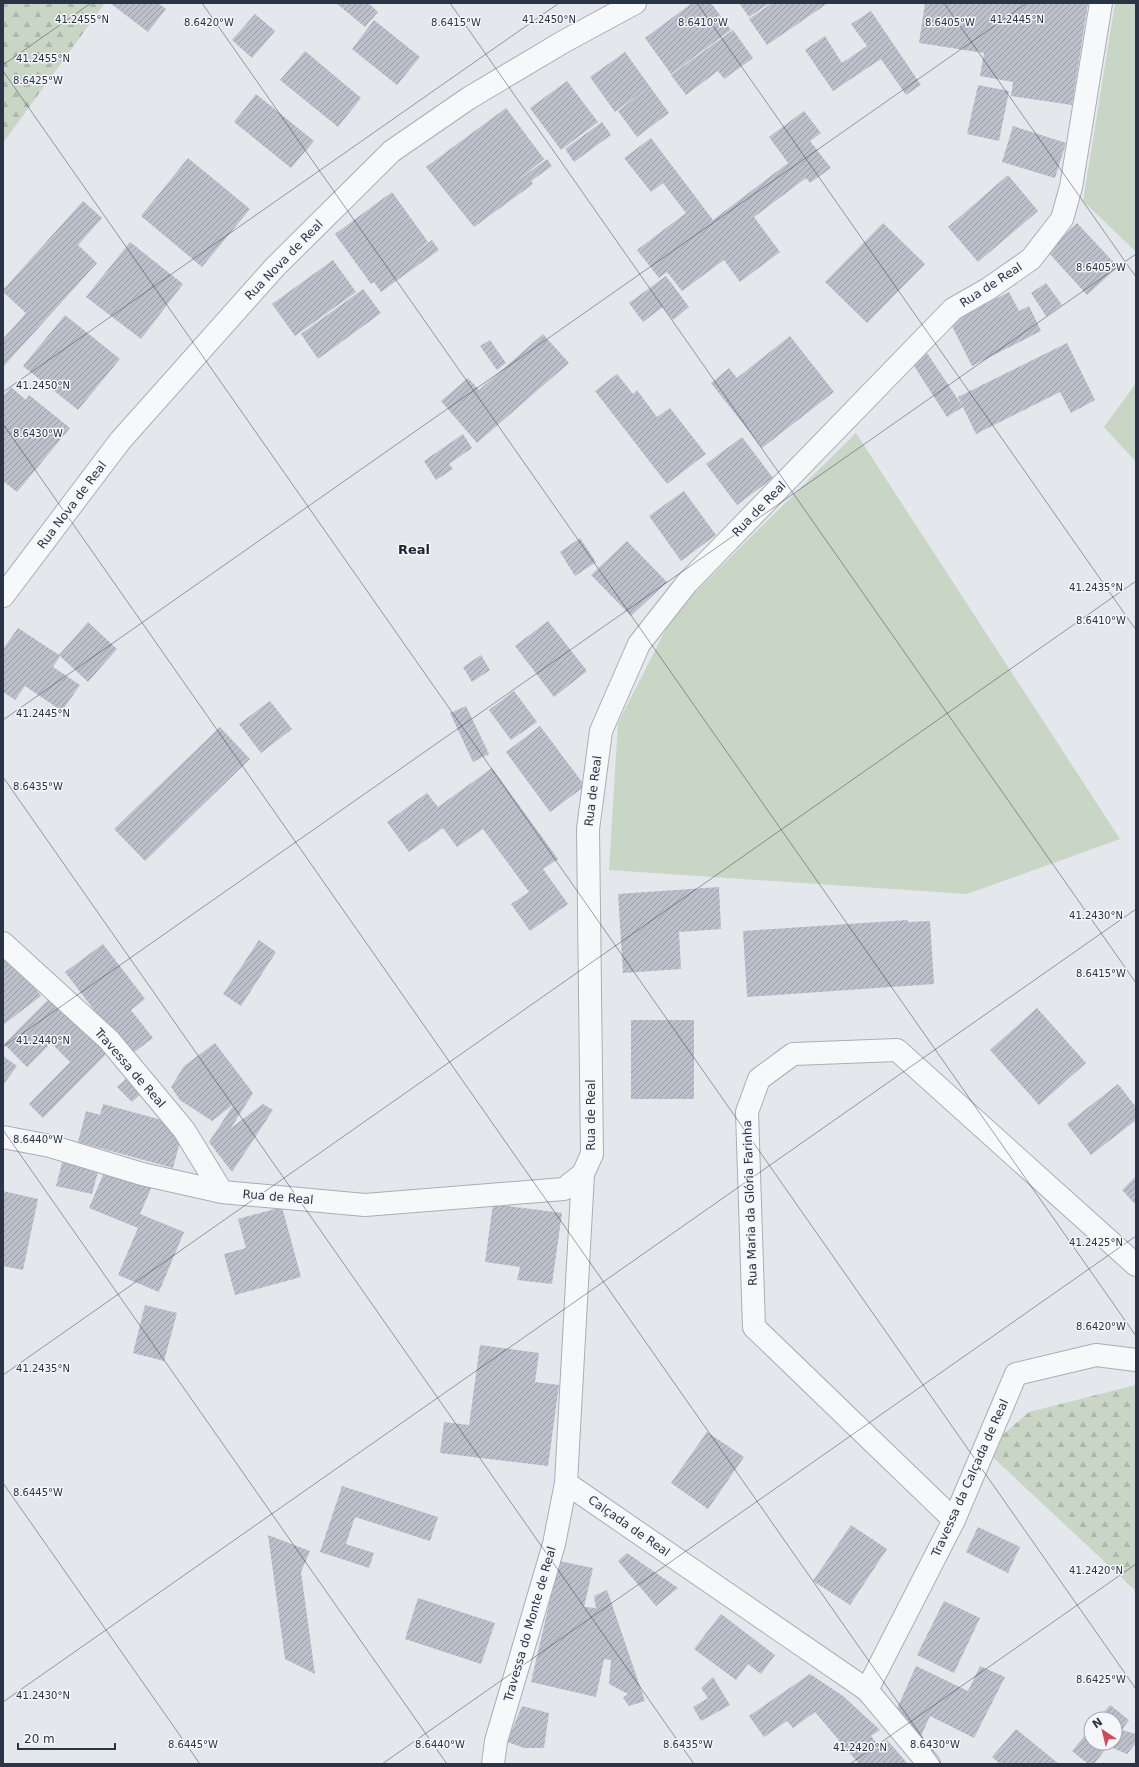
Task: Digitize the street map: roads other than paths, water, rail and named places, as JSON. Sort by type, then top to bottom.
[{"type":"street","name":"Rua Nova de Real","points":[[3,596],[120,440],[275,267],[392,151],[469,98],[563,42],[635,3]]},
{"type":"street","name":"Rua de Real","points":[[3,1137],[50,1146],[142,1174],[222,1192],[365,1205],[564,1189],[583,1174],[592,1154],[588,829],[601,731],[639,644],[687,583],[953,309],[988,289],[1031,259],[1062,218],[1071,186],[1101,3]]},
{"type":"street","name":"Travessa de Real","points":[[3,943],[109,1040],[184,1130],[222,1192]]},
{"type":"street","name":"Rua Maria da Glória Farinha","points":[[954,1520],[754,1328],[747,1112],[759,1079],[793,1054],[897,1050],[1136,1265]]},
{"type":"street","points":[[566,1483],[583,1174]]},
{"type":"street","name":"Travessa da Calçada de Real","points":[[867,1690],[954,1520],[1016,1374],[1096,1355],[1136,1360]]},
{"type":"street","name":"Calçada de Real","points":[[566,1483],[867,1690],[929,1764]]},
{"type":"street","name":"Travessa do Monte de Real","points":[[493,1764],[496,1742],[554,1544],[566,1483]]},
{"type":"district","name":"Real","points":[[414,549]]}]
